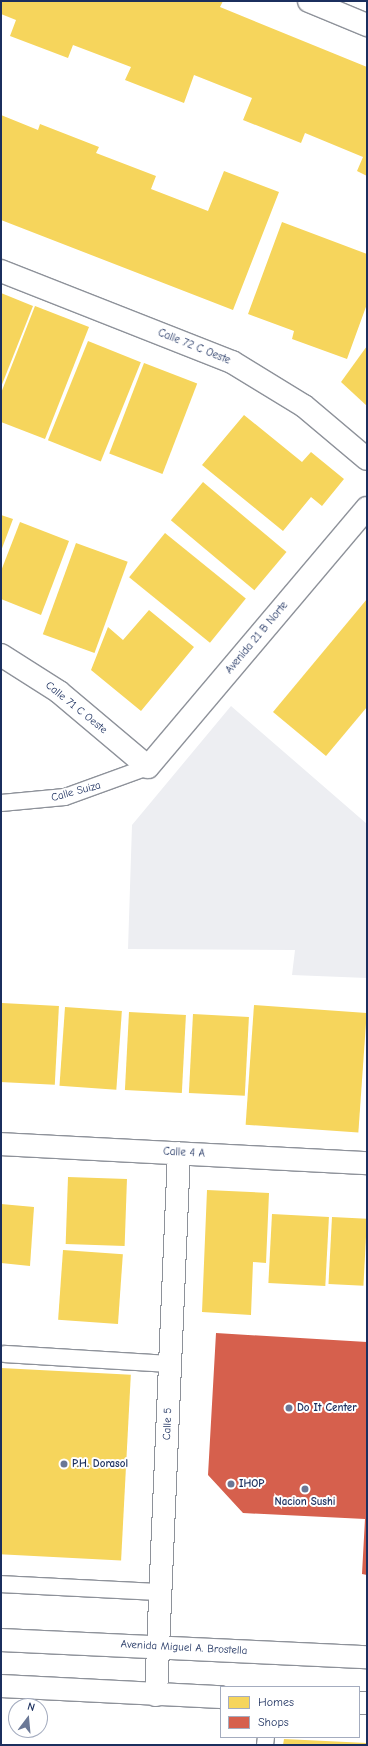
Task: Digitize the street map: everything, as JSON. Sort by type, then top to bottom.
[{"type":"street","points":[[309,1],[367,25]]},
{"type":"street","name":"Calle 72 C Oeste","points":[[1,271],[232,362],[304,406],[367,459]]},
{"type":"street","name":"Avenida 21 B Norte","points":[[148,767],[367,508]]},
{"type":"street","name":"Calle 71 C Oeste","points":[[1,655],[59,692],[148,767]]},
{"type":"street","name":"Calle 4 A","points":[[1,1144],[367,1163]]},
{"type":"street","name":"Calle 5","points":[[156,1695],[179,1153]]},
{"type":"street","name":"Avenida Miguel A. Brostella","points":[[1,1640],[367,1657]]},
{"type":"street","points":[[1,1686],[156,1695],[220,1697]]},
{"type":"lane","name":"Calle Suiza","points":[[1,804],[65,797],[148,767]]},
{"type":"lane","points":[[5,1354],[170,1364]]},
{"type":"lane","points":[[1,1584],[160,1592]]},
{"type":"shaded area","points":[[231,706],[367,824],[367,978],[292,975],[295,950],[128,949],[132,825]]},
{"type":"building: Homes","points":[[1,1],[223,1],[220,7],[367,67],[367,176],[357,171],[363,157],[305,133],[301,143],[243,120],[252,98],[194,75],[184,103],[125,80],[131,67],[73,45],[68,58],[10,36],[16,20],[1,14]]},
{"type":"building: Homes","points":[[1,115],[38,130],[40,124],[99,147],[96,153],[156,176],[151,189],[208,211],[224,171],[279,192],[233,310],[1,220]]},
{"type":"building: Homes","points":[[282,222],[367,254],[367,304],[347,359],[292,339],[294,331],[248,314]]},
{"type":"building: Homes","points":[[1,293],[33,306],[1,387]]},
{"type":"building: Homes","points":[[35,306],[89,327],[45,439],[1,422],[1,393]]},
{"type":"building: Homes","points":[[88,341],[141,362],[101,462],[48,440]]},
{"type":"building: Homes","points":[[367,346],[367,406],[341,382]]},
{"type":"building: Homes","points":[[144,363],[197,383],[162,474],[109,454]]},
{"type":"building: Homes","points":[[244,415],[302,462],[311,452],[344,479],[322,506],[311,497],[283,531],[202,465]]},
{"type":"building: Homes","points":[[203,482],[286,552],[254,590],[171,520]]},
{"type":"building: Homes","points":[[1,515],[13,519],[1,551]]},
{"type":"building: Homes","points":[[20,522],[69,541],[41,615],[1,599],[1,571]]},
{"type":"building: Homes","points":[[165,533],[246,598],[210,643],[129,577]]},
{"type":"building: Homes","points":[[76,543],[128,562],[95,653],[43,634]]},
{"type":"building: Homes","points":[[367,599],[367,707],[326,756],[273,712]]},
{"type":"building: Homes","points":[[149,610],[194,647],[141,711],[91,670],[108,627],[123,640]]},
{"type":"building: Homes","points":[[2,1003],[59,1006],[55,1085],[1,1082]]},
{"type":"building: Homes","points":[[254,1005],[367,1013],[358,1133],[246,1125]]},
{"type":"building: Homes","points":[[65,1007],[122,1011],[116,1090],[59,1086]]},
{"type":"building: Homes","points":[[129,1012],[186,1015],[182,1093],[125,1090]]},
{"type":"building: Homes","points":[[193,1014],[249,1017],[245,1096],[189,1093]]},
{"type":"building: Homes","points":[[68,1177],[127,1179],[125,1246],[66,1244]]},
{"type":"building: Homes","points":[[207,1190],[269,1193],[266,1263],[253,1262],[251,1315],[202,1312]]},
{"type":"building: Homes","points":[[1,1204],[34,1207],[30,1266],[1,1263]]},
{"type":"building: Homes","points":[[272,1214],[329,1217],[325,1286],[268,1283]]},
{"type":"building: Homes","points":[[332,1217],[367,1219],[363,1286],[328,1284]]},
{"type":"building: Homes","points":[[63,1250],[123,1254],[118,1324],[58,1320]]},
{"type":"building: Homes","name":"P.H. Dorasol","points":[[1,1368],[131,1375],[121,1561],[1,1554]]},
{"type":"building: Homes","points":[[284,1739],[367,1743],[367,1745],[283,1745]]},
{"type":"building: Shops","name":"Do It Center","points":[[216,1333],[367,1342],[367,1575],[362,1574],[365,1519],[243,1513],[208,1475]]},
{"type":"place","name":"Do It Center","points":[[289,1408]]},
{"type":"place","name":"P.H. Dorasol","points":[[64,1464]]},
{"type":"place","name":"IHOP","points":[[231,1484]]},
{"type":"place","name":"Nacion Sushi","points":[[305,1489]]}]
